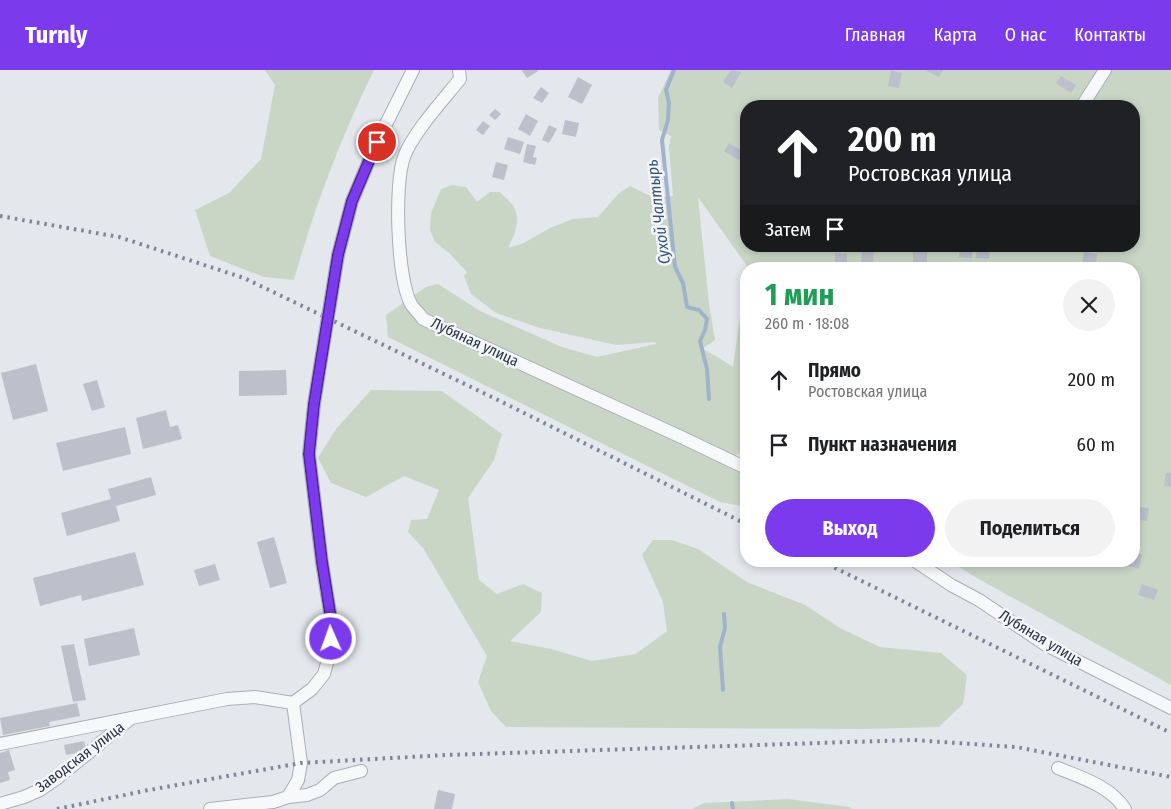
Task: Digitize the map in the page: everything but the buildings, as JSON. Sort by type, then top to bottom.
[{"type":"street","points":[[288,797],[298,780],[301,763],[293,703],[312,689],[324,674],[330,652],[332,625],[322,562],[309,454],[314,404],[338,255],[352,201],[377,142],[413,70]]},
{"type":"street","name":"Лубяная улица","points":[[459,70],[460,79],[416,136],[404,156],[399,177],[399,240],[402,276],[411,304],[423,319],[740,465]]},
{"type":"street","points":[[1086,100],[1105,70]]},
{"type":"street","name":"Лубяная улица","points":[[924,567],[950,585],[979,600],[1046,645],[1171,708]]},
{"type":"street","name":"Заводская улица","points":[[0,744],[226,699],[254,697],[293,703]]},
{"type":"street","name":"Заводская улица","points":[[0,804],[40,790],[132,718]]},
{"type":"street","points":[[1058,768],[1100,786],[1122,803],[1126,809]]},
{"type":"street","points":[[210,809],[273,802],[288,797],[307,795],[320,790],[334,778],[361,771]]},
{"type":"green space","points":[[265,70],[374,70],[350,121],[329,173],[310,226],[294,280],[264,277],[210,256],[195,210],[229,193],[261,159],[275,85]]},
{"type":"green space","points":[[671,70],[1171,70],[1171,685],[959,567],[1140,567],[1140,262],[744,262],[698,197],[709,304],[715,340],[702,349],[733,367],[740,316],[740,453],[733,457],[740,467],[740,506],[720,502],[388,337],[386,315],[426,287],[438,284],[480,311],[562,347],[597,357],[656,344],[655,342],[616,345],[540,328],[496,313],[471,294],[464,276],[467,272],[449,253],[435,242],[430,230],[431,213],[441,189],[452,185],[466,187],[477,202],[490,192],[500,192],[511,203],[516,212],[517,223],[508,248],[524,243],[550,228],[573,219],[598,217],[619,193],[630,186],[654,198],[673,196],[669,147],[671,136],[659,130],[658,98]]},
{"type":"green space","points":[[371,390],[442,391],[502,434],[494,460],[468,498],[479,580],[497,594],[523,584],[542,593],[541,612],[510,641],[551,649],[592,661],[636,654],[667,631],[663,602],[642,555],[653,540],[672,540],[698,549],[747,582],[805,605],[840,628],[880,647],[941,653],[967,675],[963,704],[939,727],[864,729],[506,727],[491,711],[478,682],[487,656],[423,548],[408,532],[411,520],[427,519],[439,490],[404,476],[366,497],[331,483],[318,458],[336,429]]},
{"type":"green space","points":[[788,799],[850,807],[852,809],[692,809],[704,803]]},
{"type":"waterway","name":"Сухой Чалтырь","points":[[674,70],[666,90],[669,103],[668,120],[662,140],[675,267],[683,283],[687,307],[699,310],[707,319],[700,341],[707,369],[709,399]]},
{"type":"waterway","name":"Сухой Чалтырь","points":[[723,690],[720,647],[725,628],[724,614]]},
{"type":"waterway","name":"Сухой Чалтырь","points":[[732,803],[733,809]]},
{"type":"railway","points":[[0,216],[119,237],[244,278],[498,400],[740,521]]},
{"type":"railway","points":[[833,567],[1171,733]]},
{"type":"railway","points":[[57,809],[149,790],[301,763],[446,755],[913,740],[1016,747],[1171,777]]},
{"type":"route","points":[[331,639],[332,625],[322,562],[309,454],[314,404],[338,255],[352,201],[377,142]]}]
